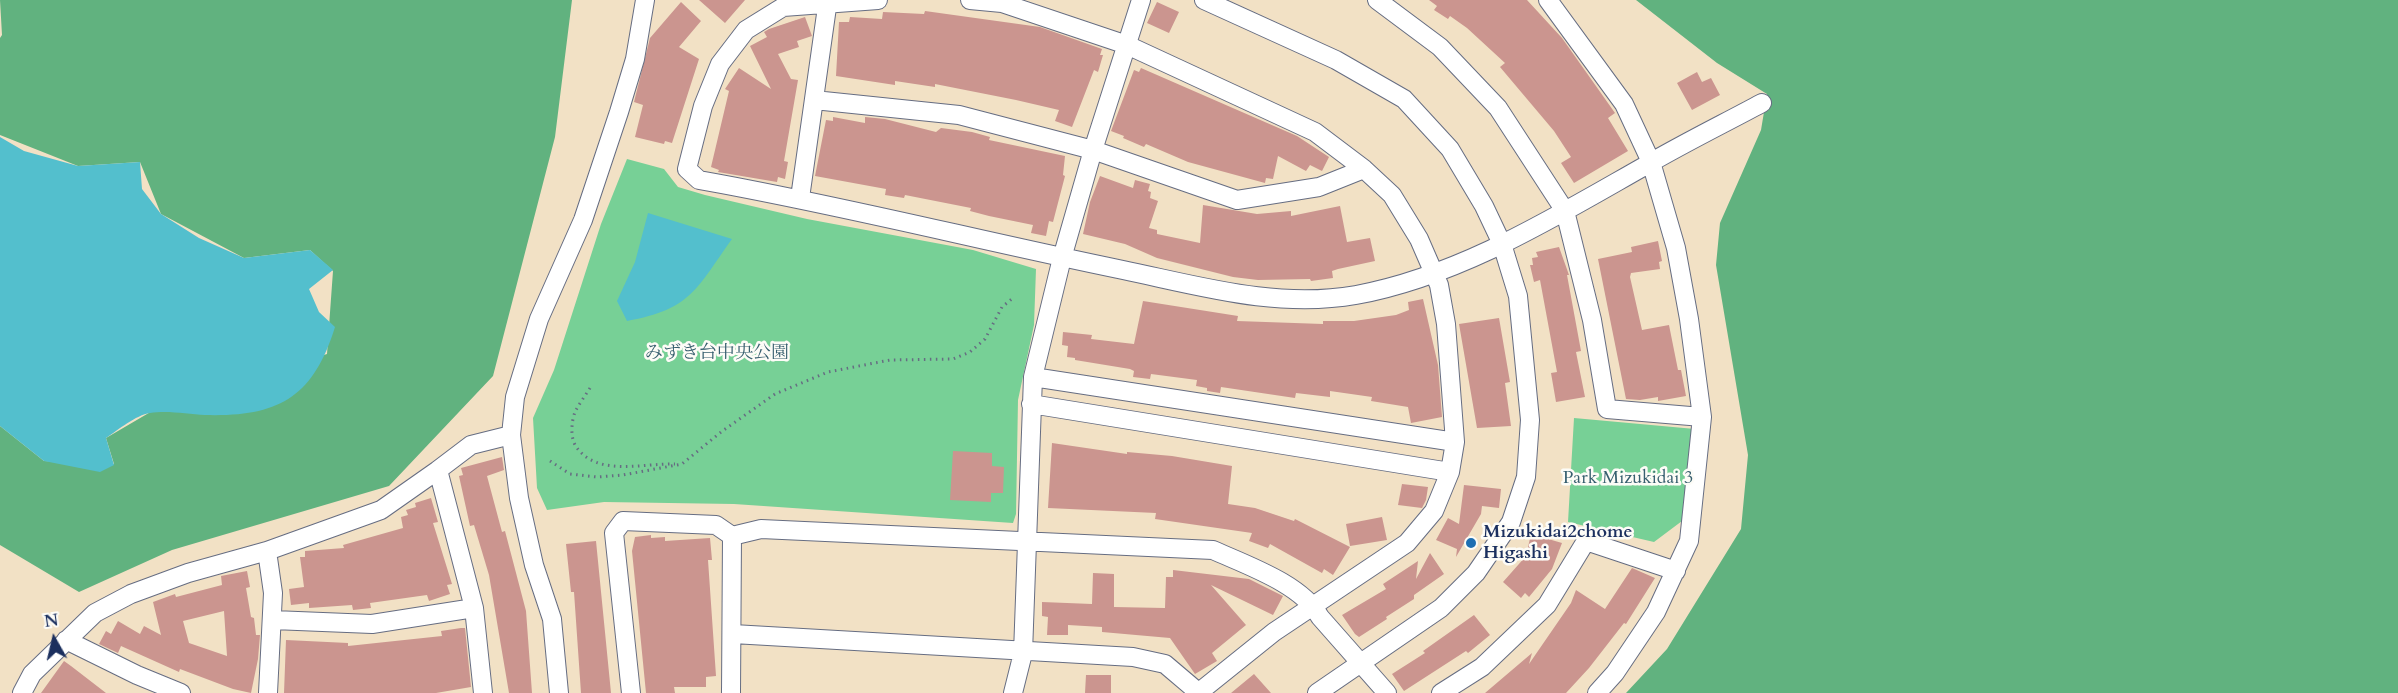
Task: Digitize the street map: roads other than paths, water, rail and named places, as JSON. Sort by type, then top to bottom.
[{"type":"street","points":[[559,693],[552,619],[534,565],[519,498],[511,435],[515,397],[539,319],[583,220],[619,112],[635,59],[645,0]]},
{"type":"street","points":[[878,0],[828,1],[783,7],[746,30],[720,64],[703,106],[687,169],[699,180],[800,198],[1062,258],[1265,299],[1314,301],[1357,295],[1432,273],[1502,244],[1762,103]]},
{"type":"street","points":[[733,634],[1133,657],[1165,664],[1198,693],[1313,604],[1407,543],[1434,511],[1450,472],[1455,442],[1446,324],[1439,285],[1419,239],[1392,195],[1364,169],[1315,132],[1127,45],[1002,3],[970,0]]},
{"type":"street","points":[[1012,693],[1023,652],[1033,377],[1062,258],[1093,150],[1141,0]]},
{"type":"street","points":[[1204,0],[1336,60],[1404,99],[1450,149],[1484,206],[1502,244],[1518,296],[1530,420],[1526,477],[1511,522],[1476,573],[1441,608],[1317,693]]},
{"type":"street","points":[[1377,0],[1440,47],[1498,108],[1565,211],[1592,320],[1607,410],[1702,417]]},
{"type":"street","points":[[1548,0],[1624,104],[1651,162],[1676,248],[1689,319],[1702,417],[1689,541],[1656,612],[1615,673],[1597,693]]},
{"type":"street","points":[[800,198],[828,1]]},
{"type":"street","points":[[814,100],[959,115],[1093,150],[1237,200],[1319,188],[1364,169]]},
{"type":"street","points":[[1033,377],[1455,442]]},
{"type":"street","points":[[1031,404],[1450,472]]},
{"type":"street","points":[[22,693],[32,674],[95,613],[131,594],[188,573],[267,551],[381,510],[471,445],[511,435]]},
{"type":"street","points":[[438,470],[474,608],[483,693]]},
{"type":"street","points":[[631,693],[614,533],[623,521],[716,525],[732,536],[761,529],[1213,550],[1277,580],[1313,604],[1320,617],[1362,661],[1387,693]]},
{"type":"street","points":[[731,693],[732,536]]},
{"type":"street","points":[[1441,693],[1482,667],[1547,605],[1586,542],[1676,571]]},
{"type":"street","points":[[267,551],[273,593],[268,693]]},
{"type":"street","points":[[273,620],[372,624],[474,608]]},
{"type":"street","points":[[66,640],[137,675],[180,693]]},
{"type":"water","points":[[0,137],[24,151],[78,166],[140,162],[142,189],[161,214],[199,238],[244,258],[310,250],[333,270],[309,289],[319,312],[335,327],[316,371],[303,387],[289,398],[272,407],[253,412],[205,415],[163,412],[139,417],[106,438],[114,465],[100,472],[44,461],[0,426]]},
{"type":"water","points":[[648,213],[732,239],[700,284],[679,303],[649,316],[627,321],[617,301],[635,262]]},
{"type":"place","name":"Mizukidai2chome Higashi","points":[[1471,543]]},
{"type":"park label","name":"みずき台中央公園","points":[[717,354]]},
{"type":"park label","name":"Park Mizukidai 3","points":[[1628,479]]}]
